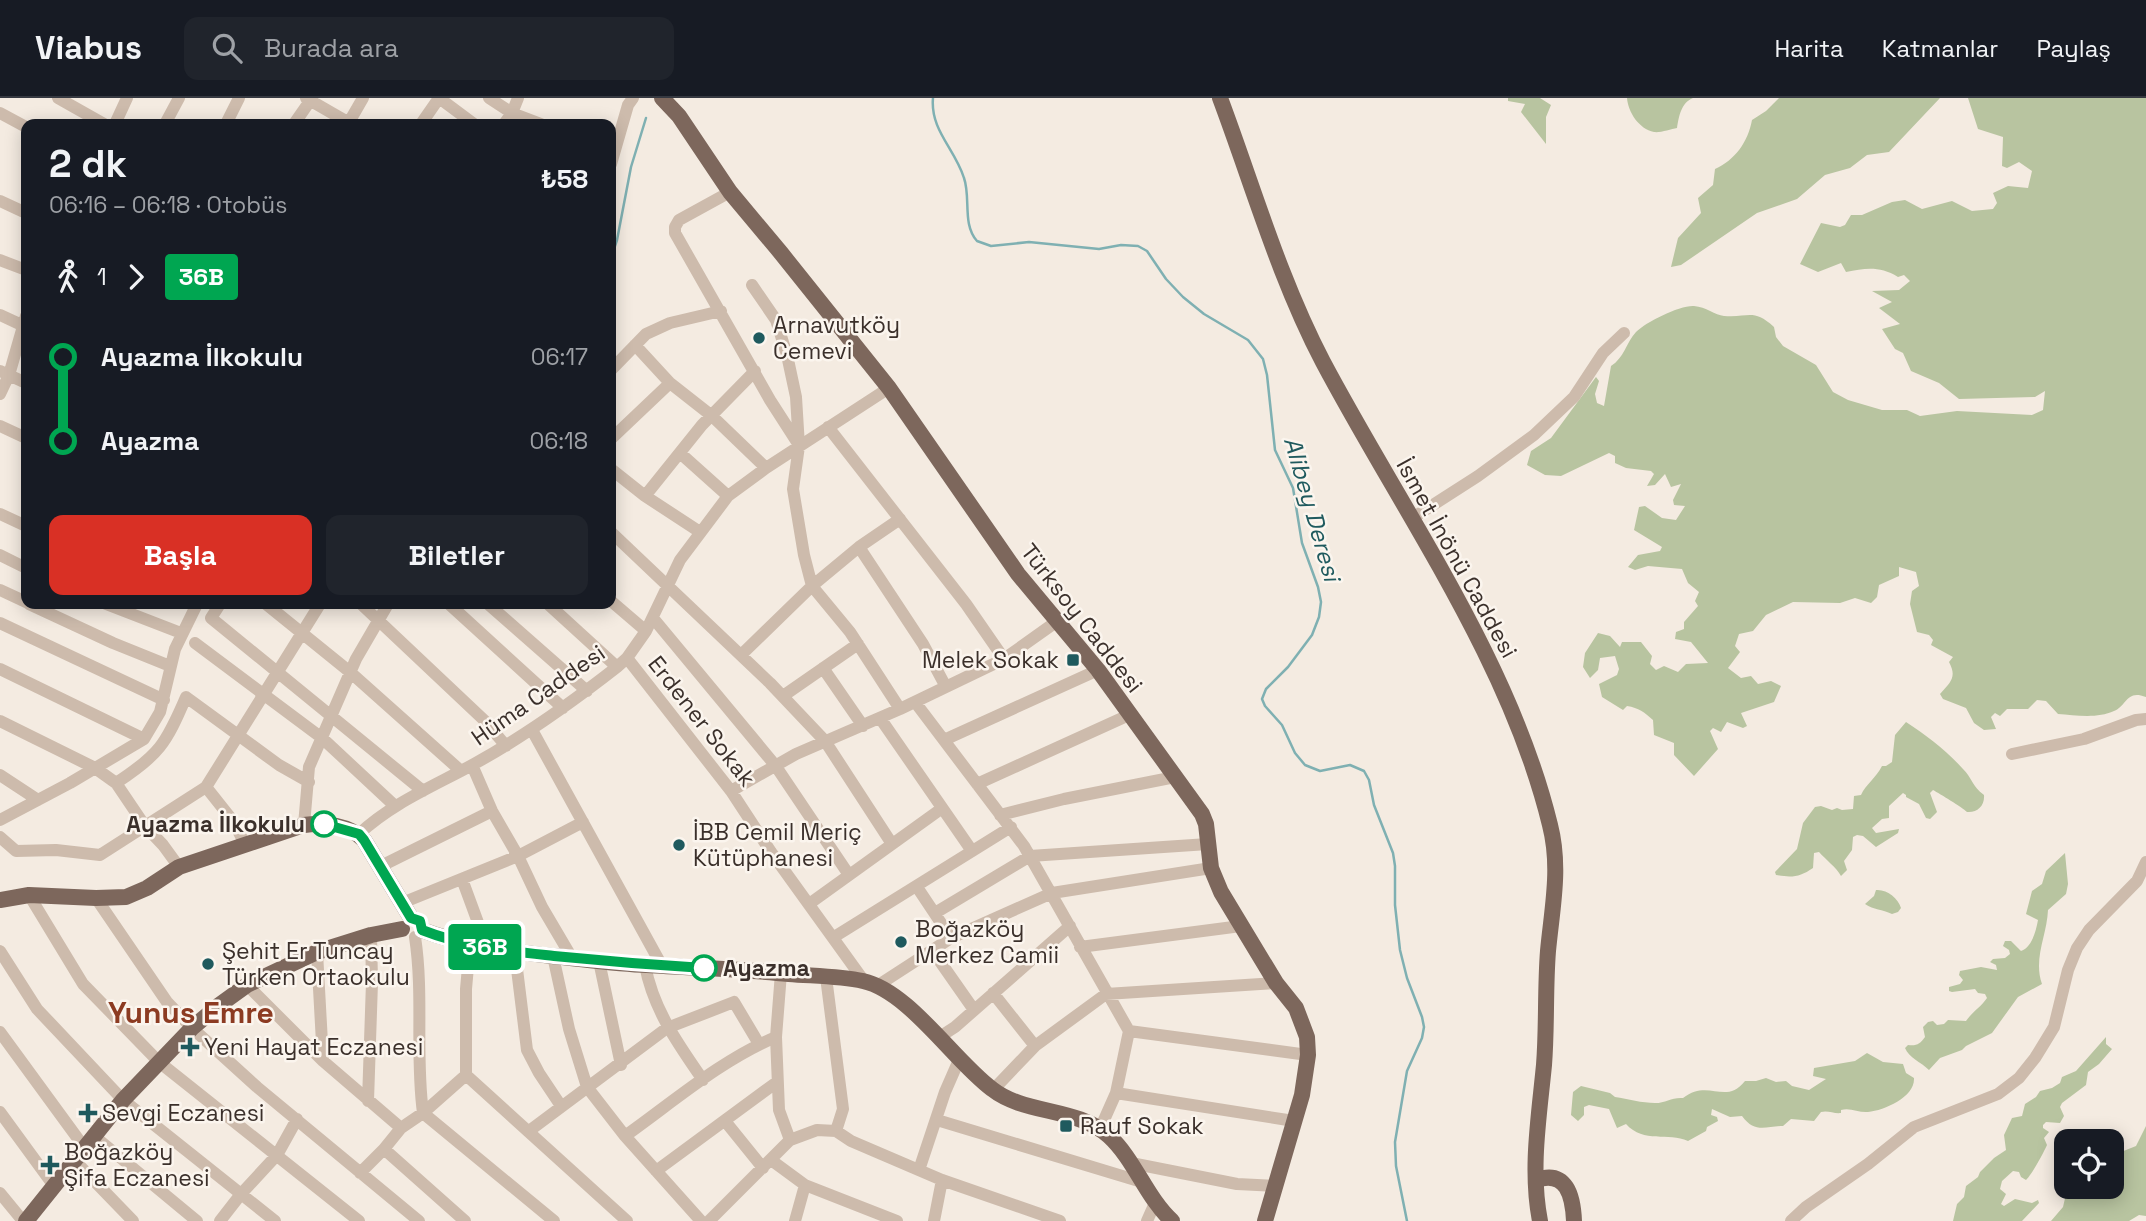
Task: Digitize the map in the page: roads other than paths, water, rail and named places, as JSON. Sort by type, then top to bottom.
[{"type":"main road","name":"Türksoy Caddesi","points":[[662,98],[679,116],[730,192],[889,388],[982,525],[1056,622],[1098,670],[1202,814],[1206,824],[1211,868],[1221,892],[1304,1024],[1308,1055],[1302,1095],[1265,1221]]},
{"type":"main road","name":"İsmet İnönü Caddesi","points":[[1220,98],[1275,251],[1307,329],[1491,664],[1535,770],[1551,828],[1556,876],[1546,969],[1541,1178]]},
{"type":"main road","points":[[0,900],[29,895],[126,897],[136,894],[179,867],[304,825],[323,824],[359,834],[381,866],[413,928]]},
{"type":"main road","points":[[29,1219],[123,1100],[192,1028],[218,1006],[247,985],[317,952],[371,934],[413,928],[515,953],[645,965],[781,973],[871,984],[911,1010],[959,1060],[993,1090],[1019,1102],[1100,1129],[1131,1163],[1156,1203],[1172,1221]]},
{"type":"main road","points":[[1541,1178],[1554,1177],[1563,1182],[1570,1192],[1574,1221]]},
{"type":"main road","points":[[1540,1221],[1541,1178]]},
{"type":"main road","points":[[1541,1178],[1551,1221]]},
{"type":"street","points":[[58,98],[95,119]]},
{"type":"street","points":[[117,119],[127,98]]},
{"type":"street","points":[[168,119],[179,98]]},
{"type":"street","points":[[228,119],[239,98]]},
{"type":"street","points":[[352,119],[363,98]]},
{"type":"street","points":[[424,119],[439,98],[467,119]]},
{"type":"street","points":[[489,98],[508,119],[518,98]]},
{"type":"street","points":[[616,138],[632,98]]},
{"type":"street","points":[[297,119],[310,99],[341,119]]},
{"type":"street","points":[[0,113],[21,124]]},
{"type":"street","points":[[730,192],[679,220],[675,227],[676,235],[799,446]]},
{"type":"street","points":[[0,201],[21,211]]},
{"type":"street","points":[[0,260],[21,268]]},
{"type":"street","points":[[752,285],[776,320],[788,355],[796,397],[799,446],[793,489],[812,586],[858,644],[900,709]]},
{"type":"street","points":[[616,365],[646,334],[670,323],[722,311]]},
{"type":"street","points":[[0,315],[21,322]]},
{"type":"street","points":[[0,394],[4,373],[21,333]]},
{"type":"street","points":[[1411,519],[1478,476],[1534,435],[1574,397],[1604,353],[1624,333]]},
{"type":"street","points":[[635,345],[670,383],[712,416],[765,468]]},
{"type":"street","points":[[645,496],[712,416],[755,371]]},
{"type":"street","points":[[4,373],[21,381]]},
{"type":"street","points":[[616,434],[670,383]]},
{"type":"street","name":"Hüma Caddesi","points":[[359,834],[395,806],[532,730],[622,663],[646,631],[667,584],[699,532],[728,496],[765,468],[889,388]]},
{"type":"street","points":[[0,426],[21,436]]},
{"type":"street","points":[[828,427],[966,604],[1004,659]]},
{"type":"street","points":[[680,453],[728,496]]},
{"type":"street","points":[[616,473],[699,532]]},
{"type":"street","points":[[0,514],[21,524]]},
{"type":"street","points":[[741,655],[812,586],[859,547],[900,519]]},
{"type":"street","points":[[616,537],[783,696],[825,741],[891,844]]},
{"type":"street","points":[[859,547],[923,644],[946,687]]},
{"type":"street","points":[[0,555],[21,566]]},
{"type":"street","points":[[0,590],[21,600]]},
{"type":"street","points":[[616,605],[646,631]]},
{"type":"street","points":[[42,609],[170,666]]},
{"type":"street","points":[[119,609],[181,633]]},
{"type":"street","points":[[0,820],[144,738],[155,723],[164,699],[170,666],[193,609]]},
{"type":"street","points":[[217,609],[211,618],[423,791]]},
{"type":"street","points":[[272,609],[467,768],[572,958]]},
{"type":"street","points":[[0,837],[16,851],[56,850],[100,855],[205,787],[317,609]]},
{"type":"street","points":[[366,609],[485,721],[506,746]]},
{"type":"street","points":[[304,825],[309,767],[350,672],[384,609]]},
{"type":"street","points":[[454,609],[563,708]]},
{"type":"street","points":[[494,609],[587,691]]},
{"type":"street","name":"Erdener Sokak","points":[[554,609],[622,663],[731,791],[771,852],[871,984]]},
{"type":"street","points":[[653,618],[775,765],[849,875]]},
{"type":"street","points":[[731,791],[775,765],[1004,659],[1056,622]]},
{"type":"street","points":[[0,623],[164,699]]},
{"type":"street","points":[[195,643],[262,696],[322,738],[395,806]]},
{"type":"street","points":[[783,696],[858,644]]},
{"type":"street","points":[[823,668],[863,726]]},
{"type":"street","points":[[0,669],[144,738]]},
{"type":"street","points":[[944,740],[1098,670]]},
{"type":"street","points":[[116,783],[154,756],[171,733],[186,697],[279,765],[309,782]]},
{"type":"street","points":[[915,702],[1011,827],[1030,856],[1129,1031],[1116,1093],[1100,1129]]},
{"type":"street","points":[[977,784],[1129,715]]},
{"type":"street","points":[[880,718],[972,851]]},
{"type":"street","points":[[2012,754],[2084,738],[2146,719]]},
{"type":"street","points":[[0,721],[95,768],[116,783],[145,826],[179,867]]},
{"type":"street","points":[[532,730],[662,966]]},
{"type":"street","points":[[0,775],[38,800]]},
{"type":"street","points":[[1000,815],[1175,777]]},
{"type":"street","points":[[205,787],[233,821],[246,846]]},
{"type":"street","points":[[809,904],[941,809]]},
{"type":"street","points":[[381,866],[492,811]]},
{"type":"street","points":[[402,903],[518,856],[583,822]]},
{"type":"street","points":[[834,937],[1011,827]]},
{"type":"street","points":[[936,913],[1030,856],[1208,844]]},
{"type":"street","points":[[1791,1221],[1914,1127],[1998,1094],[2019,1078],[2054,1027],[2068,970],[2077,948],[2089,930],[2137,881],[2146,862]]},
{"type":"street","points":[[871,984],[951,938],[1052,893],[1211,868]]},
{"type":"street","points":[[462,879],[487,947]]},
{"type":"street","points":[[917,887],[951,938]]},
{"type":"street","points":[[29,895],[83,984],[159,1062],[359,1221]]},
{"type":"street","points":[[96,898],[167,1002],[192,1028],[257,1087],[418,1221]]},
{"type":"street","points":[[938,1038],[1070,926]]},
{"type":"street","points":[[1080,947],[1241,926]]},
{"type":"street","points":[[413,928],[420,972],[419,1069],[423,1113],[554,1221]]},
{"type":"street","points":[[368,1101],[371,934]]},
{"type":"street","points":[[470,944],[466,989],[466,1075],[627,1221]]},
{"type":"street","points":[[932,950],[974,1010]]},
{"type":"street","points":[[0,951],[37,1009],[123,1100],[275,1221]]},
{"type":"street","points":[[317,952],[323,1061]]},
{"type":"street","points":[[515,953],[527,1050],[561,1106]]},
{"type":"street","points":[[553,956],[562,1004],[587,1087],[625,1136],[701,1221]]},
{"type":"street","points":[[599,961],[621,1065]]},
{"type":"street","points":[[645,965],[649,984],[667,1028],[703,1080]]},
{"type":"street","points":[[781,973],[776,1037],[777,1082],[779,1110],[790,1140]]},
{"type":"street","points":[[826,977],[843,1109],[836,1131]]},
{"type":"street","points":[[993,1090],[1035,1046],[1106,994],[1276,983]]},
{"type":"street","points":[[247,985],[323,1061],[401,1128]]},
{"type":"street","points":[[993,993],[1035,1046]]},
{"type":"street","points":[[529,1131],[621,1065],[667,1028],[734,1002],[759,1044]]},
{"type":"street","points":[[1129,1031],[1308,1055]]},
{"type":"street","points":[[0,1032],[89,1141],[197,1221]]},
{"type":"street","points":[[625,1136],[703,1080],[759,1044],[776,1037]]},
{"type":"street","points":[[919,1170],[945,1091],[959,1060]]},
{"type":"street","points":[[360,1173],[401,1128],[423,1113],[466,1075]]},
{"type":"street","points":[[656,1171],[777,1082]]},
{"type":"street","points":[[1116,1093],[1294,1121]]},
{"type":"street","points":[[0,1112],[54,1186]]},
{"type":"street","points":[[220,1221],[241,1194],[278,1156],[297,1119]]},
{"type":"street","points":[[937,1120],[1142,1182]]},
{"type":"street","points":[[725,1121],[767,1164],[866,1216],[897,1221]]},
{"type":"street","points":[[709,1221],[790,1140],[817,1130],[836,1131],[851,1141],[942,1180],[1060,1221]]},
{"type":"street","points":[[384,1149],[451,1217],[465,1221]]},
{"type":"street","points":[[75,1161],[133,1221]]},
{"type":"street","points":[[1131,1163],[1237,1184],[1275,1186]]},
{"type":"street","points":[[934,1221],[942,1180]]},
{"type":"street","points":[[795,1221],[805,1185]]},
{"type":"street","points":[[0,1193],[29,1219]]},
{"type":"street","points":[[1147,1221],[1156,1203]]},
{"type":"waterway","name":"Alibey Deresi","points":[[933,98],[935,120],[964,178],[968,219],[977,241],[991,246],[1029,242],[1099,249],[1121,245],[1138,246],[1147,251],[1166,279],[1183,297],[1204,314],[1248,340],[1263,359],[1275,450],[1293,488],[1302,543],[1321,602],[1312,635],[1288,667],[1266,689],[1262,699],[1282,725],[1295,753],[1305,765],[1320,771],[1350,765],[1364,771],[1393,853],[1400,950],[1424,1027],[1407,1071],[1395,1142],[1396,1166],[1407,1221]]},
{"type":"waterway","points":[[616,243],[631,167],[646,118]]},
{"type":"place","name":"Arnavutköy Cemevi","points":[[759,338]]},
{"type":"place","name":"Melek Sokak","points":[[1073,660]]},
{"type":"place","name":"Ayazma İlkokulu","points":[[324,824]]},
{"type":"place","name":"İBB Cemil Meriç Kütüphanesi","points":[[679,845]]},
{"type":"place","name":"Boğazköy Merkez Camii","points":[[901,942]]},
{"type":"place","name":"Şehit Er Tuncay Türken Ortaokulu","points":[[208,964]]},
{"type":"place","name":"Ayazma","points":[[704,968]]},
{"type":"place","name":"Yeni Hayat Eczanesi","points":[[190,1047]]},
{"type":"place","name":"Sevgi Eczanesi","points":[[88,1113]]},
{"type":"place","name":"Rauf Sokak","points":[[1066,1126]]},
{"type":"place","name":"Boğazköy Şifa Eczanesi","points":[[50,1165]]},
{"type":"district","name":"Yunus Emre","points":[[191,1013]]}]
